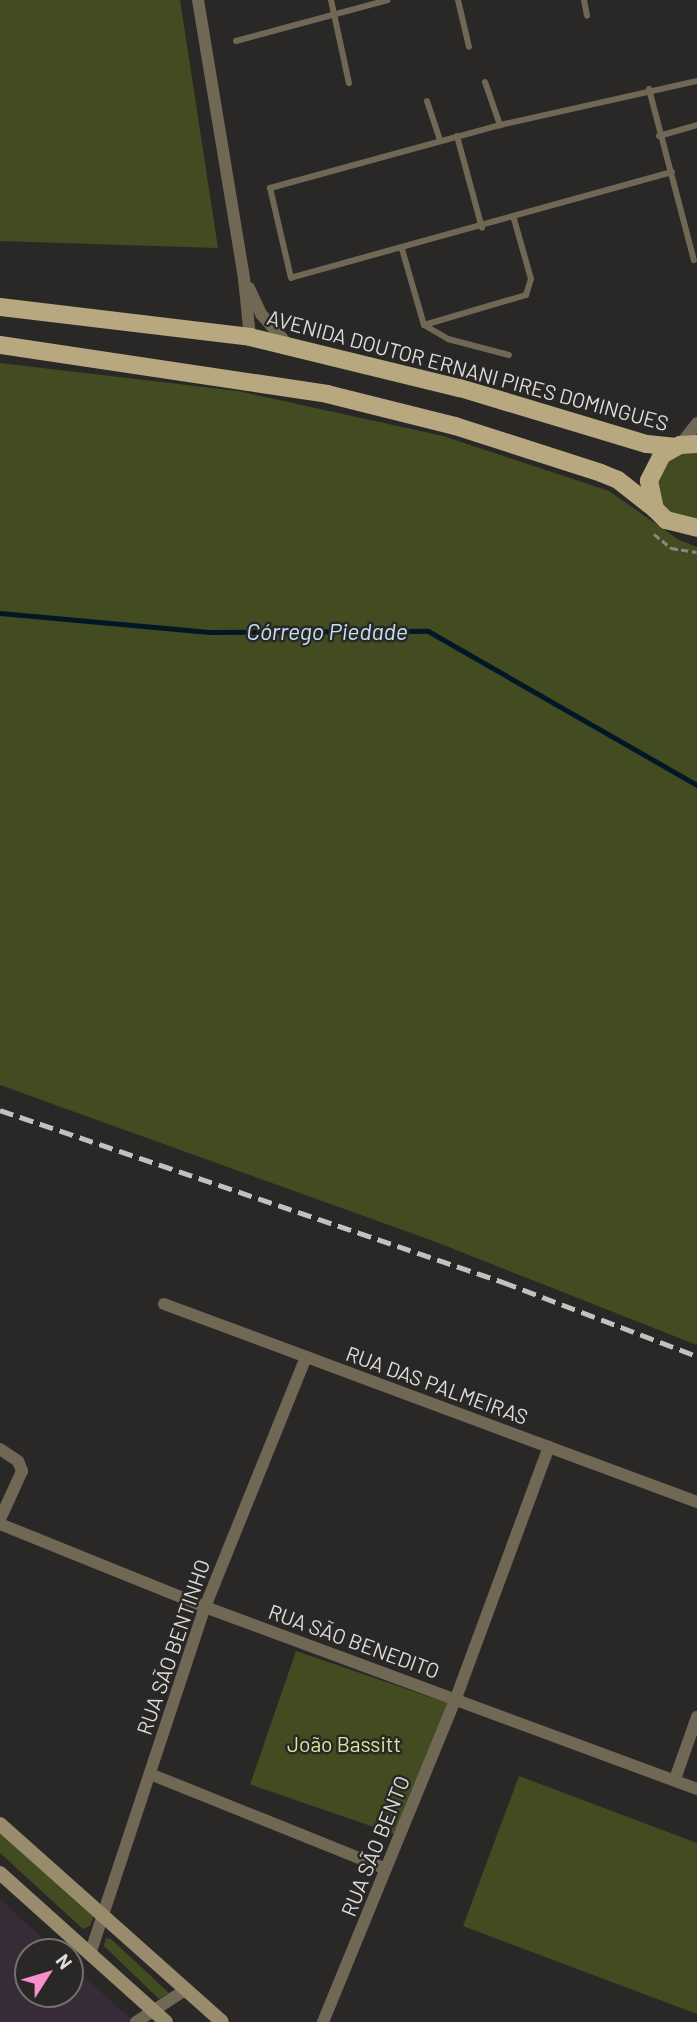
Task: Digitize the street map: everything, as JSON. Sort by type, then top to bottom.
[{"type":"main road","name":"AVENIDA DOUTOR ERNANI PIRES DOMINGUES","points":[[0,307],[250,337],[460,388],[647,444],[684,445]]},
{"type":"main road","points":[[0,345],[216,374],[352,400],[455,426],[618,480],[666,520],[697,529]]},
{"type":"main road","points":[[655,509],[650,495],[651,474],[662,455],[684,445]]},
{"type":"main road","points":[[0,1824],[222,2022]]},
{"type":"main road","points":[[0,1873],[166,2022]]},
{"type":"street","points":[[198,0],[244,279],[250,337]]},
{"type":"street","points":[[244,279],[261,314],[288,346]]},
{"type":"street","points":[[684,445],[697,422]]},
{"type":"street","name":"RUA DAS PALMEIRAS","points":[[164,1304],[697,1502]]},
{"type":"street","name":"RUA SÃO BENTINHO","points":[[90,1954],[205,1607],[306,1357]]},
{"type":"street","name":"RUA SÃO BENTO","points":[[323,2022],[456,1698],[549,1447]]},
{"type":"street","points":[[0,1449],[18,1461],[22,1471],[0,1521]]},
{"type":"street","name":"RUA SÃO BENEDITO","points":[[0,1521],[205,1607],[697,1788]]},
{"type":"street","points":[[675,1779],[697,1717]]},
{"type":"street","points":[[150,1774],[386,1869]]},
{"type":"street","points":[[136,2022],[185,1990]]},
{"type":"lane","points":[[331,0],[349,83]]},
{"type":"lane","points":[[236,41],[388,0]]},
{"type":"lane","points":[[458,0],[468,47]]},
{"type":"lane","points":[[583,0],[587,16]]},
{"type":"lane","points":[[672,172],[482,228],[291,278],[270,188],[440,140],[649,89],[697,81]]},
{"type":"lane","points":[[485,82],[500,125]]},
{"type":"lane","points":[[649,89],[659,136],[672,172],[695,260]]},
{"type":"lane","points":[[427,101],[440,140]]},
{"type":"lane","points":[[659,136],[697,125]]},
{"type":"lane","points":[[457,136],[482,228]]},
{"type":"lane","points":[[424,325],[526,295],[531,279],[514,219]]},
{"type":"lane","points":[[402,249],[424,325],[448,340],[509,355]]},
{"type":"shaded area","points":[[0,1899],[42,1938],[14,1938],[14,2008],[84,2008],[84,1977],[134,2022],[0,2022]]},
{"type":"green space","points":[[0,0],[180,0],[218,248],[0,241]]},
{"type":"green space","points":[[0,363],[238,391],[443,436],[609,491],[679,540],[697,547],[697,1345],[436,1242],[0,1085]]},
{"type":"green space","points":[[697,448],[697,524],[663,512],[656,472],[668,456]]},
{"type":"green space","name":"João Bassitt","points":[[296,1651],[447,1703],[401,1836],[250,1784]]},
{"type":"green space","points":[[519,1776],[697,1843],[697,2014],[463,1926]]},
{"type":"green space","points":[[0,1830],[94,1915],[90,1926],[83,1929],[0,1853]]},
{"type":"green space","points":[[106,1938],[111,1939],[169,1993],[159,1999],[104,1946]]},
{"type":"waterway","name":"Córrego Piedade","points":[[0,613],[209,632],[428,631],[697,785]]},
{"type":"railway","points":[[0,1110],[503,1282],[697,1356]]}]
